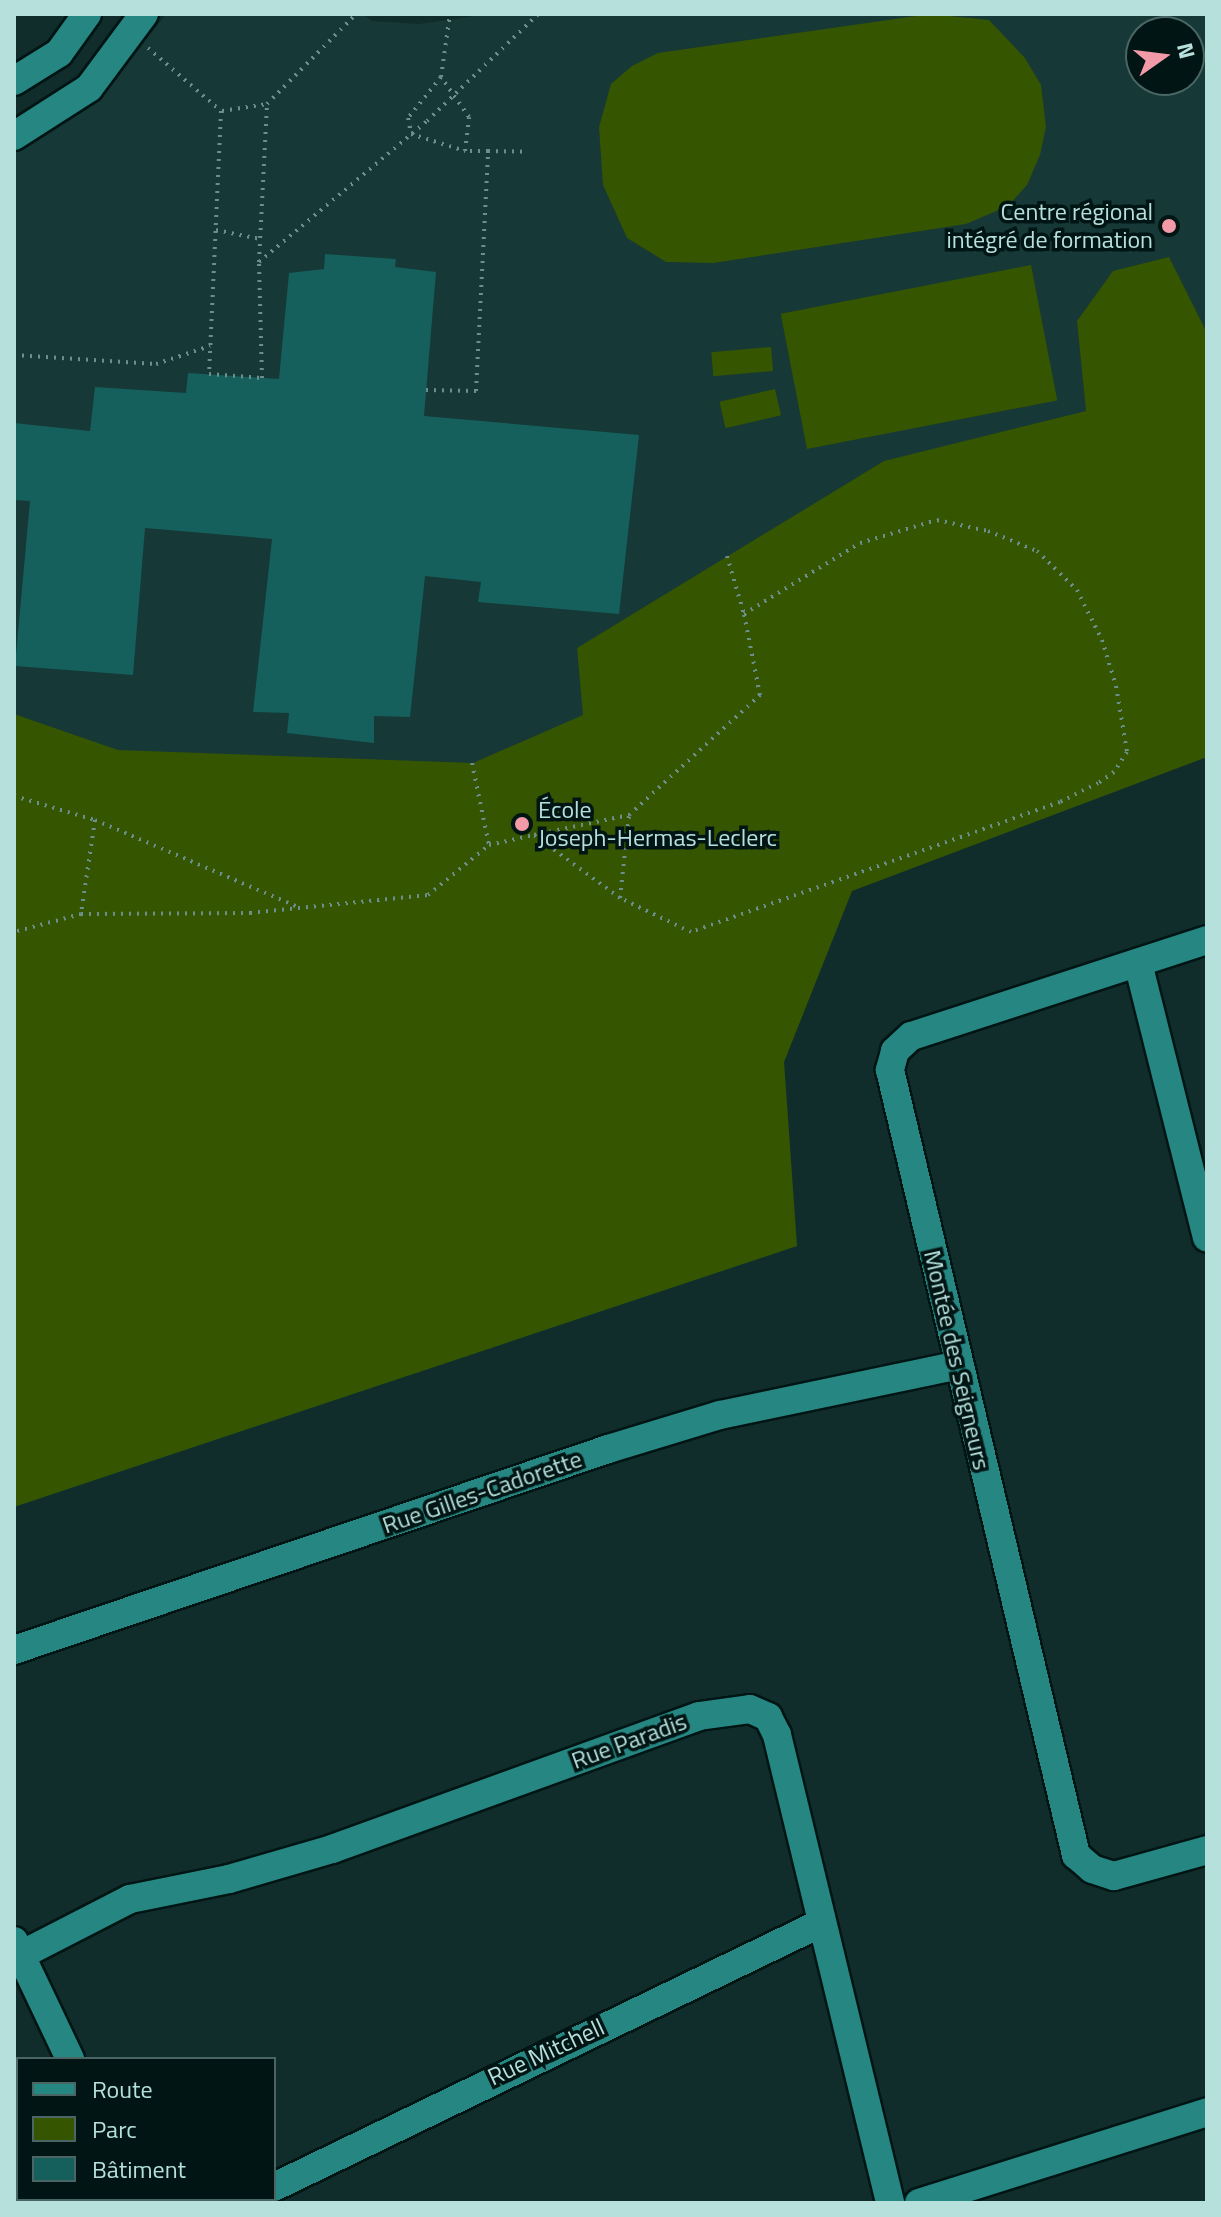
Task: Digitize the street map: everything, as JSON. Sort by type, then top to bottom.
[{"type":"street","points":[[14,81],[59,53],[87,14]]},
{"type":"street","points":[[14,136],[89,88],[137,23]]},
{"type":"street","name":"Montée des Seigneurs","points":[[1207,940],[911,1036],[895,1051],[890,1070],[1076,1855],[1092,1869],[1114,1876],[1207,1850]]},
{"type":"street","points":[[1138,963],[1203,1207],[1207,1237]]},
{"type":"street","name":"Rue Gilles-Cadorette","points":[[14,1650],[608,1449],[720,1415],[959,1365]]},
{"type":"street","name":"Rue Paradis","points":[[18,1948],[130,1899],[229,1879],[332,1849],[699,1716],[750,1709],[768,1717],[777,1735],[890,2203]]},
{"type":"street","name":"Rue Mitchell","points":[[276,2186],[821,1923]]},
{"type":"street","points":[[18,1948],[69,2057]]},
{"type":"street","points":[[919,2203],[1207,2112]]},
{"type":"path","points":[[221,111],[267,104],[356,14]]},
{"type":"path","points":[[411,134],[408,118],[441,77],[450,14]]},
{"type":"path","points":[[259,262],[411,134],[538,14]]},
{"type":"path","points":[[137,23],[221,111],[209,374],[262,378],[259,262],[267,104]]},
{"type":"path","points":[[441,77],[469,117],[465,151]]},
{"type":"path","points":[[411,134],[465,151],[527,152]]},
{"type":"path","points":[[426,390],[476,391],[488,151]]},
{"type":"path","points":[[216,230],[260,239]]},
{"type":"path","points":[[14,355],[156,364],[210,346]]},
{"type":"path","points":[[534,835],[620,898],[691,932],[1060,802],[1114,772],[1127,752],[1107,655],[1077,590],[1037,551],[988,531],[937,520],[860,543],[744,614]]},
{"type":"path","points":[[14,932],[81,914],[301,908],[428,895],[489,845],[629,815],[760,695],[744,614],[727,556]]},
{"type":"path","points":[[472,763],[489,845]]},
{"type":"path","points":[[14,796],[95,820],[301,908]]},
{"type":"path","points":[[620,898],[629,815]]},
{"type":"path","points":[[81,914],[95,820]]},
{"type":"shaded area","name":"École Joseph-Hermas-Leclerc","points":[[166,14],[363,14],[372,21],[419,24],[489,14],[1207,14],[1207,757],[852,891],[784,1062],[797,1246],[14,1507],[14,154],[95,104]]},
{"type":"green space","points":[[930,14],[989,20],[1025,58],[1041,85],[1046,127],[1040,155],[1027,185],[1008,206],[966,224],[713,263],[666,262],[627,238],[603,185],[599,127],[611,84],[632,66],[658,53]]},
{"type":"green space","points":[[1169,257],[1207,333],[1207,757],[852,891],[784,1062],[797,1246],[14,1507],[14,714],[118,750],[473,763],[583,715],[577,648],[884,461],[1086,411],[1077,321],[1113,271]]},
{"type":"green space","points":[[1031,265],[1057,400],[807,449],[781,314]]},
{"type":"green space","points":[[771,347],[773,371],[713,376],[711,352]]},
{"type":"green space","points":[[775,389],[781,415],[726,428],[719,402]]},
{"type":"building","points":[[325,254],[396,259],[395,267],[436,272],[424,416],[639,435],[619,614],[478,602],[481,582],[425,576],[410,717],[374,716],[374,743],[287,733],[289,713],[253,712],[272,539],[145,528],[133,675],[15,666],[30,501],[14,500],[14,423],[90,431],[95,387],[186,393],[188,373],[279,379],[289,273],[324,269]]},
{"type":"place","name":"Centre régional intégré de formation","points":[[1169,226]]},
{"type":"place","name":"École Joseph-Hermas-Leclerc","points":[[522,824]]}]
